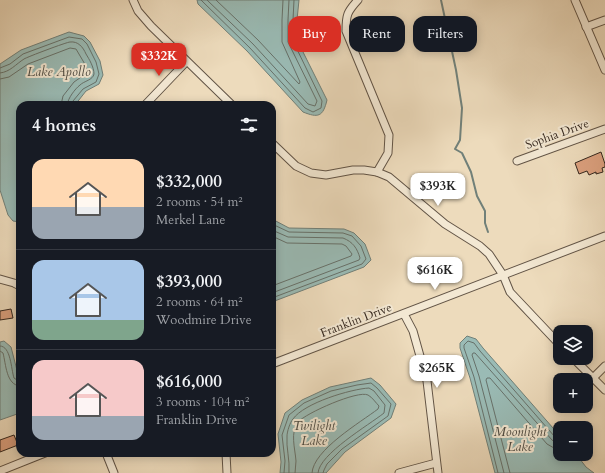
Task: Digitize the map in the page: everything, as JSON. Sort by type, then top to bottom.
[{"type":"street","points":[[133,0],[145,20],[186,62],[228,101]]},
{"type":"street","points":[[358,0],[346,17],[346,31],[389,135],[388,153],[377,172]]},
{"type":"street","points":[[575,0],[605,70]]},
{"type":"street","points":[[586,27],[605,20]]},
{"type":"street","points":[[149,101],[186,62]]},
{"type":"street","name":"Sophia Drive","points":[[517,161],[605,129]]},
{"type":"street","points":[[276,147],[296,166],[311,173],[326,175],[353,170],[364,170],[377,172],[389,177],[426,209],[454,230],[480,246],[489,254],[503,275],[510,292],[553,338]]},
{"type":"street","name":"Franklin Drive","points":[[276,362],[605,236]]},
{"type":"street","points":[[0,280],[16,284]]},
{"type":"street","points":[[404,314],[413,331],[427,381],[438,473]]},
{"type":"street","points":[[580,365],[588,373]]},
{"type":"street","points":[[605,366],[593,378],[605,390]]},
{"type":"street","points":[[0,471],[35,457]]},
{"type":"street","points":[[108,457],[114,473]]},
{"type":"street","points":[[226,457],[227,473]]},
{"type":"street","points":[[399,473],[436,463]]},
{"type":"water","points":[[197,0],[299,0],[297,16],[288,16],[288,52],[303,52],[327,100],[322,113],[319,115],[313,115],[303,112],[247,51],[198,4]]},
{"type":"water","name":"Lake Apollo","points":[[69,32],[84,36],[90,42],[100,61],[103,75],[99,84],[86,91],[78,101],[16,101],[16,221],[13,221],[8,215],[0,190],[0,64],[21,50]]},
{"type":"water","points":[[276,221],[289,228],[344,229],[354,233],[365,244],[371,260],[364,267],[276,300]]},
{"type":"water","name":"Moonlight Lake","points":[[467,336],[476,339],[553,428],[553,461],[581,461],[594,473],[495,473],[470,378],[460,348],[460,343]]},
{"type":"water","points":[[4,341],[11,347],[16,366],[16,414],[0,420],[0,342]]},
{"type":"water","name":"Twilight Lake","points":[[371,378],[380,385],[396,404],[391,418],[345,452],[326,473],[280,473],[281,462],[278,434],[285,413],[302,400],[330,387]]},
{"type":"building","points":[[601,152],[605,164],[605,167],[602,168],[603,172],[596,174],[596,172],[589,175],[587,171],[579,174],[575,163]]},
{"type":"building","points":[[11,309],[13,318],[0,320],[0,311]]},
{"type":"building","points":[[14,435],[16,446],[0,452],[0,440]]},
{"type":"waterway","points":[[441,0],[456,70],[462,108],[460,140],[455,149],[462,153],[471,172],[477,196],[485,211],[485,223],[488,232]]}]
